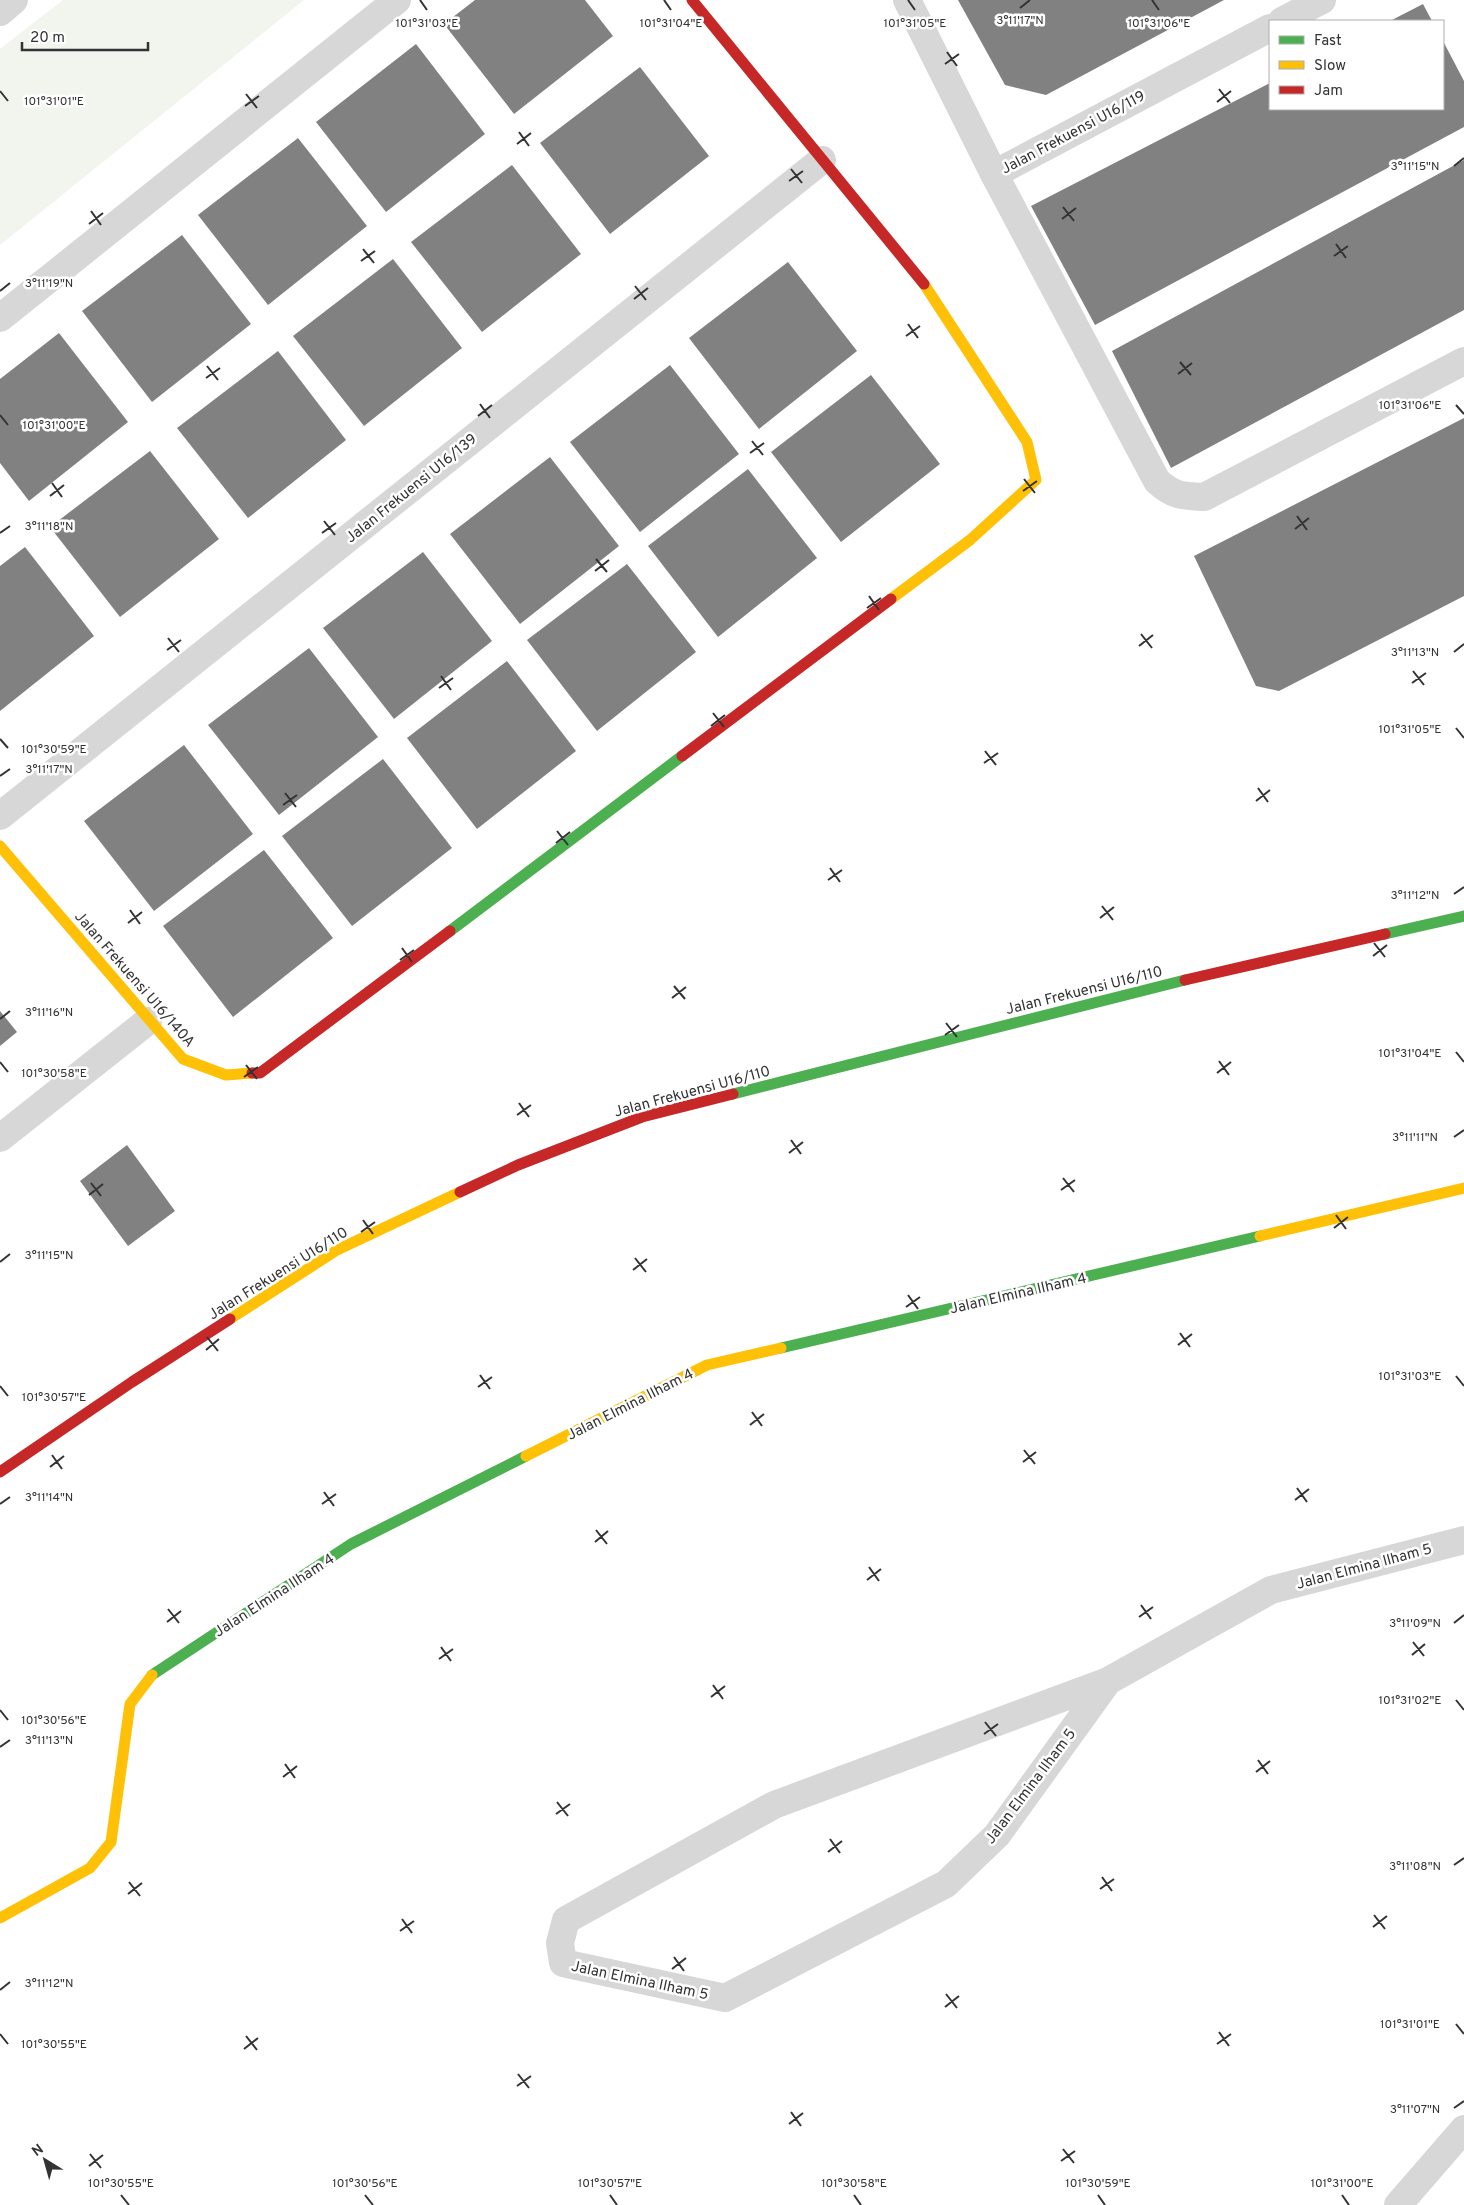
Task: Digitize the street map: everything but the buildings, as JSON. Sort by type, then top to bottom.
[{"type":"street","points":[[0,12],[14,0]]},
{"type":"street","points":[[0,318],[397,0]]},
{"type":"street","points":[[692,0],[822,160]]},
{"type":"street","name":"Jalan Frekuensi U16/119","points":[[907,0],[994,174],[1269,29]]},
{"type":"street","points":[[1284,20],[1322,0]]},
{"type":"street","name":"Jalan Frekuensi U16/140A","points":[[0,846],[148,1022],[183,1059],[226,1075],[260,1073],[970,540],[1036,480],[1027,442],[916,271],[822,160]]},
{"type":"street","name":"Jalan Frekuensi U16/139","points":[[0,816],[822,160]]},
{"type":"street","points":[[994,174],[1157,481],[1169,492],[1204,497],[1464,361]]},
{"type":"street","name":"Jalan Frekuensi U16/110","points":[[0,1472],[132,1382],[338,1250],[518,1165],[642,1117],[1140,992],[1464,916]]},
{"type":"street","points":[[0,1138],[148,1022]]},
{"type":"street","name":"Jalan Elmina Ilham 4","points":[[0,1918],[90,1868],[111,1842],[130,1704],[150,1677],[351,1544],[707,1365],[1464,1188]]},
{"type":"street","name":"Jalan Elmina Ilham 5","points":[[1108,1681],[997,1835],[946,1884],[725,1998],[563,1963],[560,1943],[566,1920],[774,1805],[1108,1681],[1271,1590],[1464,1540]]},
{"type":"street","points":[[1398,2205],[1464,2129]]},
{"type":"shaded area","points":[[63,0],[304,0],[0,245],[0,49]]},
{"type":"traffic: fast","points":[[450,931],[682,756]]},
{"type":"traffic: fast","points":[[1385,934],[1464,916]]},
{"type":"traffic: fast","points":[[733,1094],[1185,980]]},
{"type":"traffic: fast","points":[[781,1348],[1260,1236]]},
{"type":"traffic: fast","points":[[152,1675],[351,1544],[526,1456]]},
{"type":"traffic: slow","points":[[891,599],[970,540],[1036,480],[1027,442],[924,284]]},
{"type":"traffic: slow","points":[[0,846],[183,1059],[226,1075],[252,1073]]},
{"type":"traffic: slow","points":[[1260,1236],[1464,1188]]},
{"type":"traffic: slow","points":[[230,1319],[337,1250],[460,1192]]},
{"type":"traffic: slow","points":[[526,1456],[707,1365],[781,1348]]},
{"type":"traffic: slow","points":[[0,1918],[90,1868],[111,1842],[130,1704],[152,1675]]},
{"type":"traffic: jam","points":[[692,0],[924,284]]},
{"type":"traffic: jam","points":[[682,756],[891,599]]},
{"type":"traffic: jam","points":[[252,1073],[260,1073],[450,931]]},
{"type":"traffic: jam","points":[[1185,980],[1385,934]]},
{"type":"traffic: jam","points":[[460,1192],[518,1165],[642,1117],[733,1094]]},
{"type":"traffic: jam","points":[[0,1472],[132,1382],[230,1319]]}]
